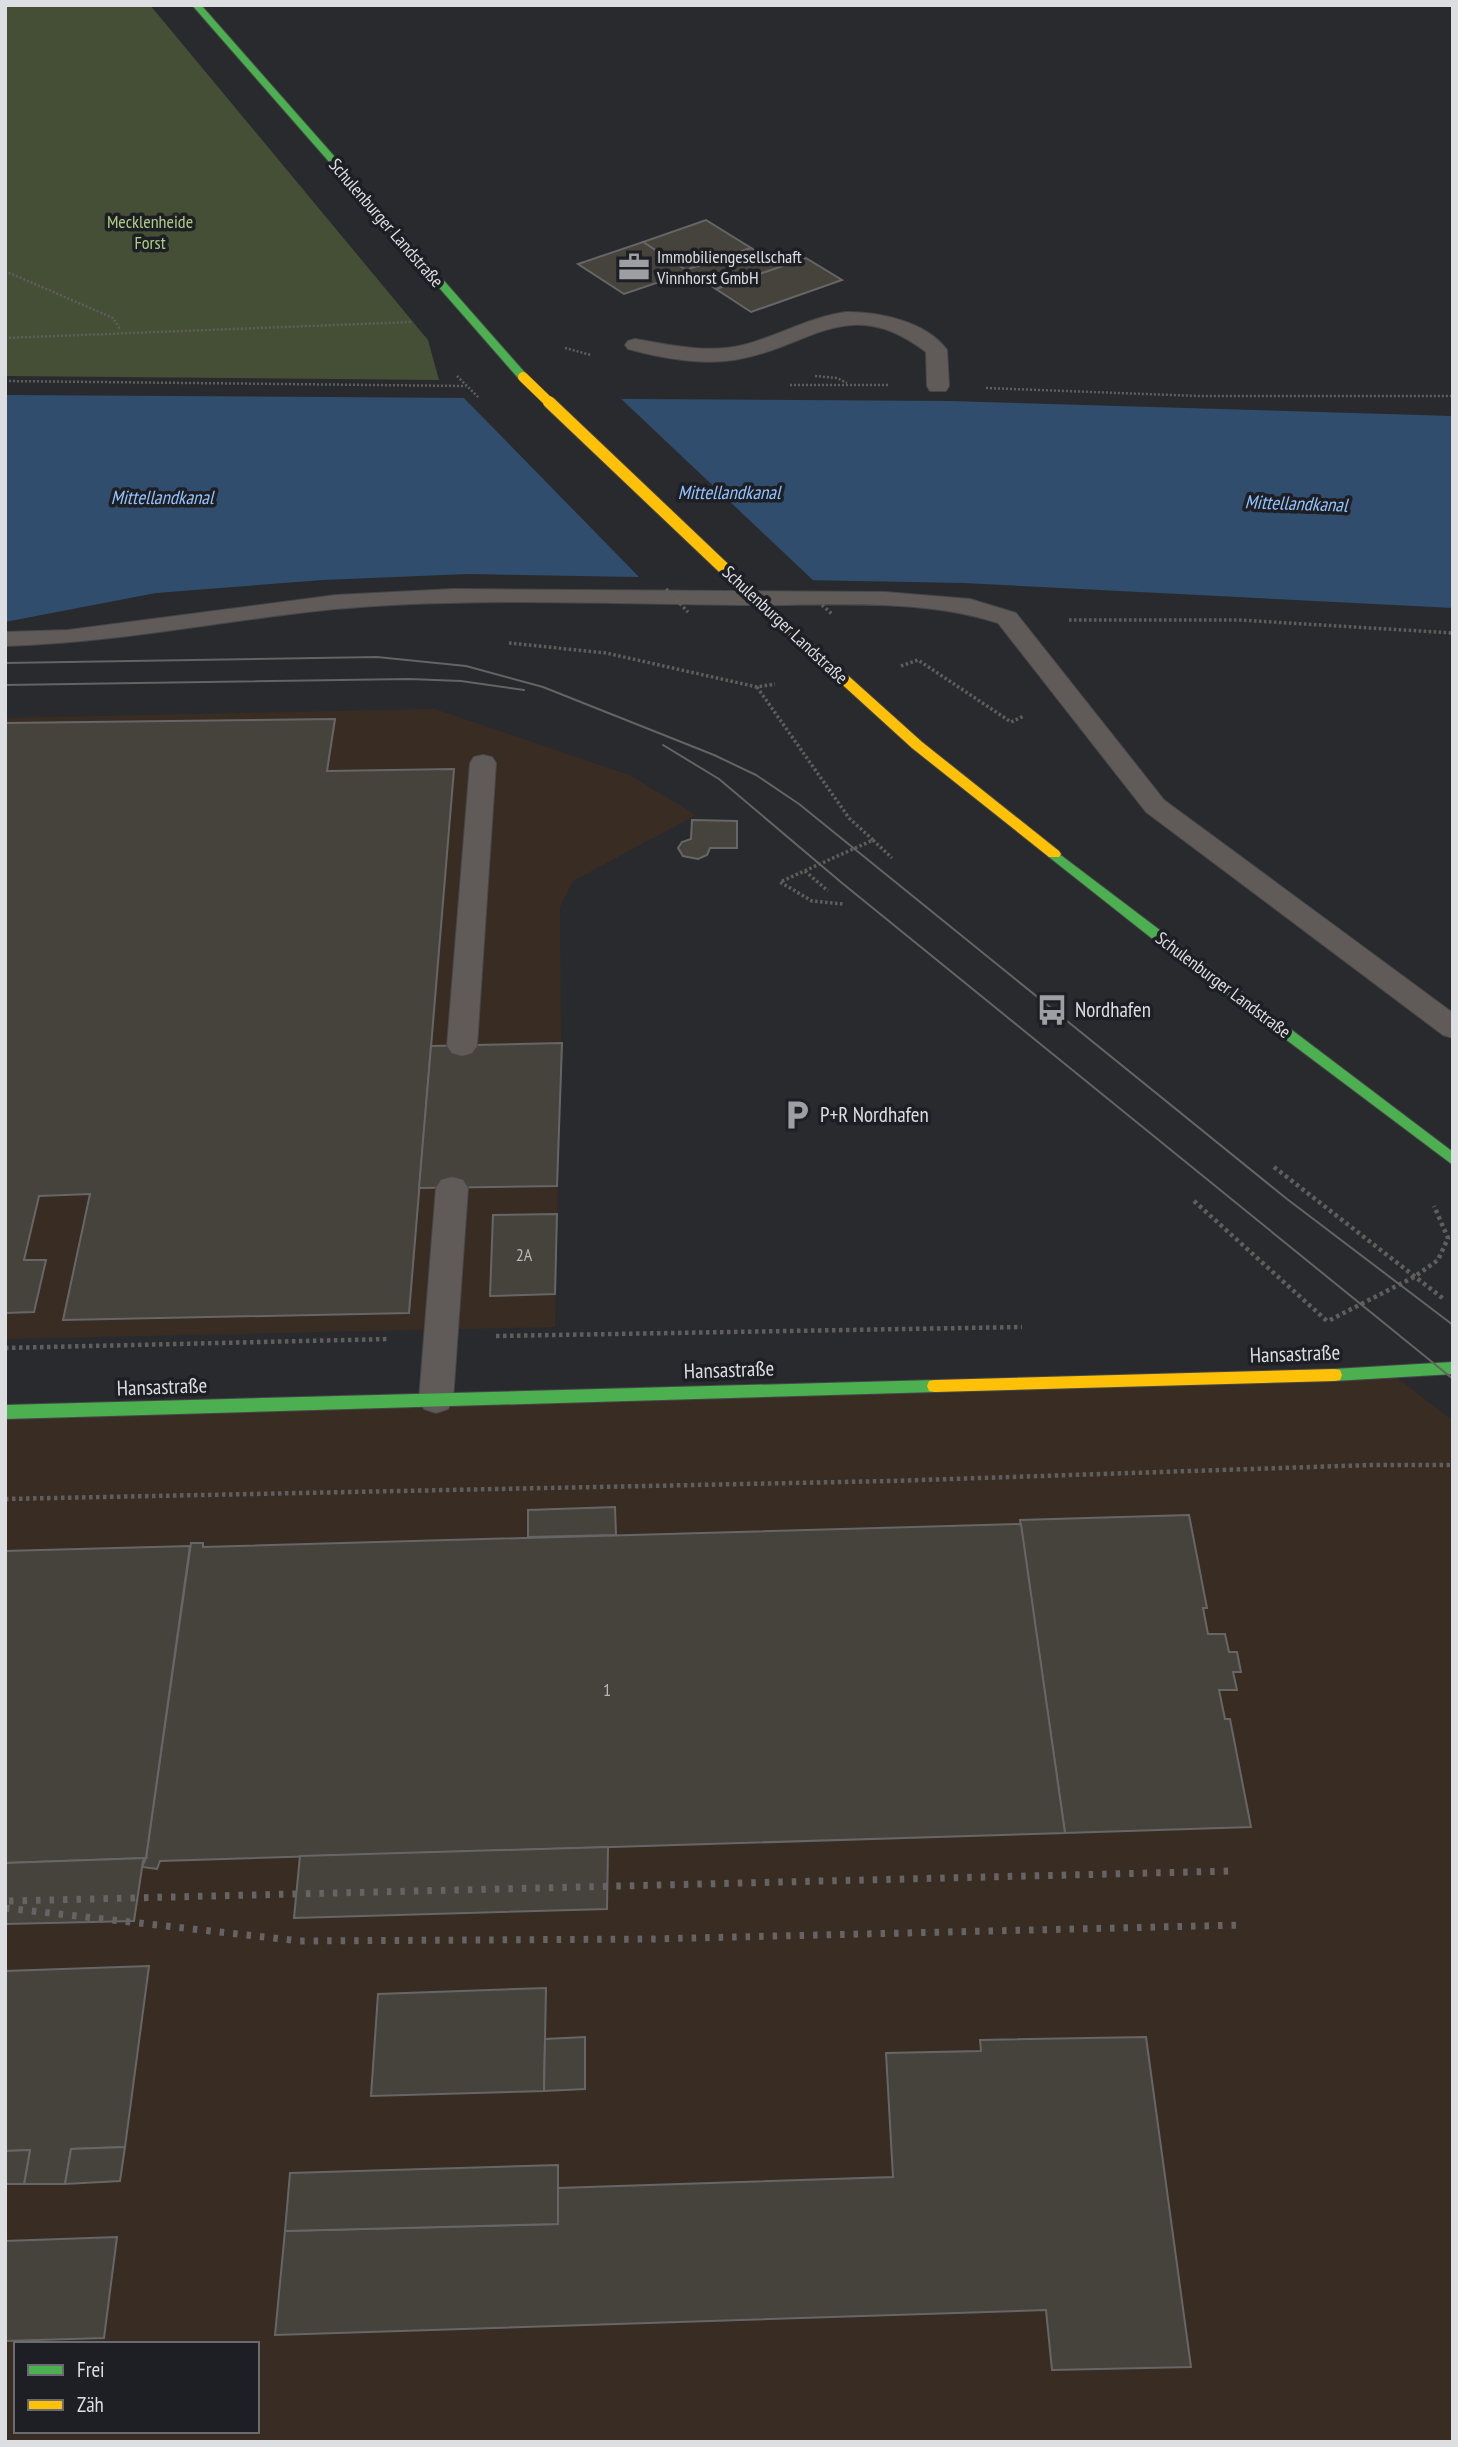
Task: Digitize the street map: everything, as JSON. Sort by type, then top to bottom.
[{"type":"main road","name":"Schulenburger Landstraße","points":[[196,5],[523,377],[771,613],[916,745],[1164,941],[1453,1160]]},
{"type":"main road","name":"Hansastraße","points":[[5,1412],[1391,1373],[1453,1368]]},
{"type":"lane","points":[[635,345],[670,351],[744,351],[832,320],[861,318],[891,324],[918,335],[936,350],[938,386]]},
{"type":"lane","points":[[5,639],[68,638],[336,602],[454,596],[885,599],[970,606],[1007,618],[1155,806],[1453,1028]]},
{"type":"lane","points":[[461,1046],[483,763]]},
{"type":"lane","points":[[436,1400],[452,1188]]},
{"type":"path","points":[[5,271],[113,318],[120,329]]},
{"type":"path","points":[[5,338],[120,329],[274,328],[412,322]]},
{"type":"path","points":[[1007,618],[1239,620],[1453,633]]},
{"type":"path","points":[[509,643],[606,653],[757,687],[786,682]]},
{"type":"path","points":[[897,668],[918,660],[1012,722],[1026,715]]},
{"type":"path","points":[[757,687],[849,818],[892,858]]},
{"type":"path","points":[[843,904],[812,901],[780,882],[873,840]]},
{"type":"path","points":[[805,871],[828,891]]},
{"type":"path","points":[[1274,1167],[1445,1300]]},
{"type":"path","points":[[1194,1201],[1328,1321],[1391,1373]]},
{"type":"path","points":[[1316,1322],[1328,1321],[1414,1277],[1438,1260],[1448,1238],[1436,1208]]},
{"type":"path","points":[[5,1348],[1036,1326]]},
{"type":"path","points":[[5,1499],[863,1481],[1357,1465],[1453,1465]]},
{"type":"shaded area","points":[[435,709],[629,775],[696,815],[573,881],[560,907],[561,1044],[555,1327],[5,1339],[5,718]]},
{"type":"shaded area","points":[[1391,1373],[1453,1421],[1453,2442],[5,2442],[5,1412]]},
{"type":"green space","name":"Mecklenheide Forst","points":[[5,5],[150,5],[428,340],[439,380],[5,376]]},
{"type":"water","name":"Mittellandkanal","points":[[5,395],[950,401],[1453,416],[1453,608],[964,583],[468,574],[323,580],[156,593],[5,622]]},
{"type":"pier","points":[[460,394],[617,395],[817,584],[642,580]]},
{"type":"building","points":[[706,220],[751,248],[686,270],[643,242]]},
{"type":"building","points":[[643,242],[689,272],[624,294],[578,264]]},
{"type":"building","points":[[751,248],[781,267],[716,289],[686,270]]},
{"type":"building","points":[[806,258],[842,280],[751,312],[716,289]]},
{"type":"building","points":[[335,719],[327,771],[454,769],[409,1313],[63,1320],[90,1194],[39,1196],[24,1260],[46,1260],[34,1312],[5,1313],[5,723]]},
{"type":"building","points":[[692,820],[737,821],[737,848],[710,848],[707,855],[698,859],[683,856],[678,848],[682,842],[691,839]]},
{"type":"building","points":[[562,1043],[557,1186],[419,1188],[431,1046]]},
{"type":"building","points":[[557,1214],[555,1294],[490,1296],[493,1215]]},
{"type":"building","points":[[615,1507],[616,1535],[528,1537],[528,1510]]},
{"type":"building","points":[[1189,1515],[1207,1608],[1203,1608],[1208,1634],[1225,1634],[1229,1652],[1237,1652],[1241,1672],[1233,1672],[1237,1690],[1219,1690],[1225,1719],[1230,1719],[1251,1827],[1065,1833],[1020,1520]]},
{"type":"building","points":[[1021,1524],[1065,1833],[160,1861],[157,1869],[142,1867],[146,1858],[191,1543],[203,1543],[203,1547]]},
{"type":"building","points":[[190,1546],[146,1858],[5,1863],[5,1551]]},
{"type":"building","points":[[608,1847],[607,1909],[294,1918],[300,1856]]},
{"type":"building","points":[[146,1858],[143,1861],[134,1921],[5,1924],[5,1863]]},
{"type":"building","points":[[149,1966],[125,2147],[71,2149],[65,2184],[24,2184],[30,2150],[5,2151],[5,1971]]},
{"type":"building","points":[[546,1988],[544,2091],[371,2096],[378,1994]]},
{"type":"building","points":[[585,2037],[585,2089],[544,2091],[545,2039]]},
{"type":"building","points":[[1146,2037],[1191,2367],[1052,2370],[1046,2310],[275,2335],[285,2231],[558,2224],[558,2188],[893,2177],[886,2053],[981,2051],[980,2040]]},
{"type":"building","points":[[125,2147],[120,2181],[65,2184],[71,2149]]},
{"type":"building","points":[[30,2150],[24,2184],[5,2184],[5,2151]]},
{"type":"building","points":[[558,2165],[558,2224],[285,2231],[290,2173]]},
{"type":"building","points":[[117,2237],[104,2338],[5,2341],[5,2241]]},
{"type":"tram line","points":[[5,663],[377,657],[466,666],[543,687],[714,755],[756,775],[799,804],[1287,1199],[1453,1325]]},
{"type":"tram line","points":[[5,685],[409,679],[461,681],[524,690]]},
{"type":"tram line","points":[[663,745],[719,779],[842,883],[1453,1379]]},
{"type":"railway","points":[[9,1901],[1231,1871]]},
{"type":"railway","points":[[5,1908],[300,1941],[651,1939],[1243,1925]]},
{"type":"traffic: fast","points":[[196,5],[523,377]]},
{"type":"traffic: fast","points":[[1054,854],[1453,1160]]},
{"type":"traffic: fast","points":[[1334,1375],[1453,1368]]},
{"type":"traffic: fast","points":[[5,1412],[935,1386]]},
{"type":"traffic: slow","points":[[523,377],[771,613]]},
{"type":"traffic: slow","points":[[771,613],[917,745],[1054,854]]},
{"type":"traffic: slow","points":[[935,1386],[1334,1375]]},
{"type":"place","name":"Immobiliengesellschaft Vinnhorst GmbH","points":[[634,267]]},
{"type":"place","name":"Nordhafen","points":[[1052,1010]]},
{"type":"place","name":"P+R Nordhafen","points":[[797,1115]]}]
